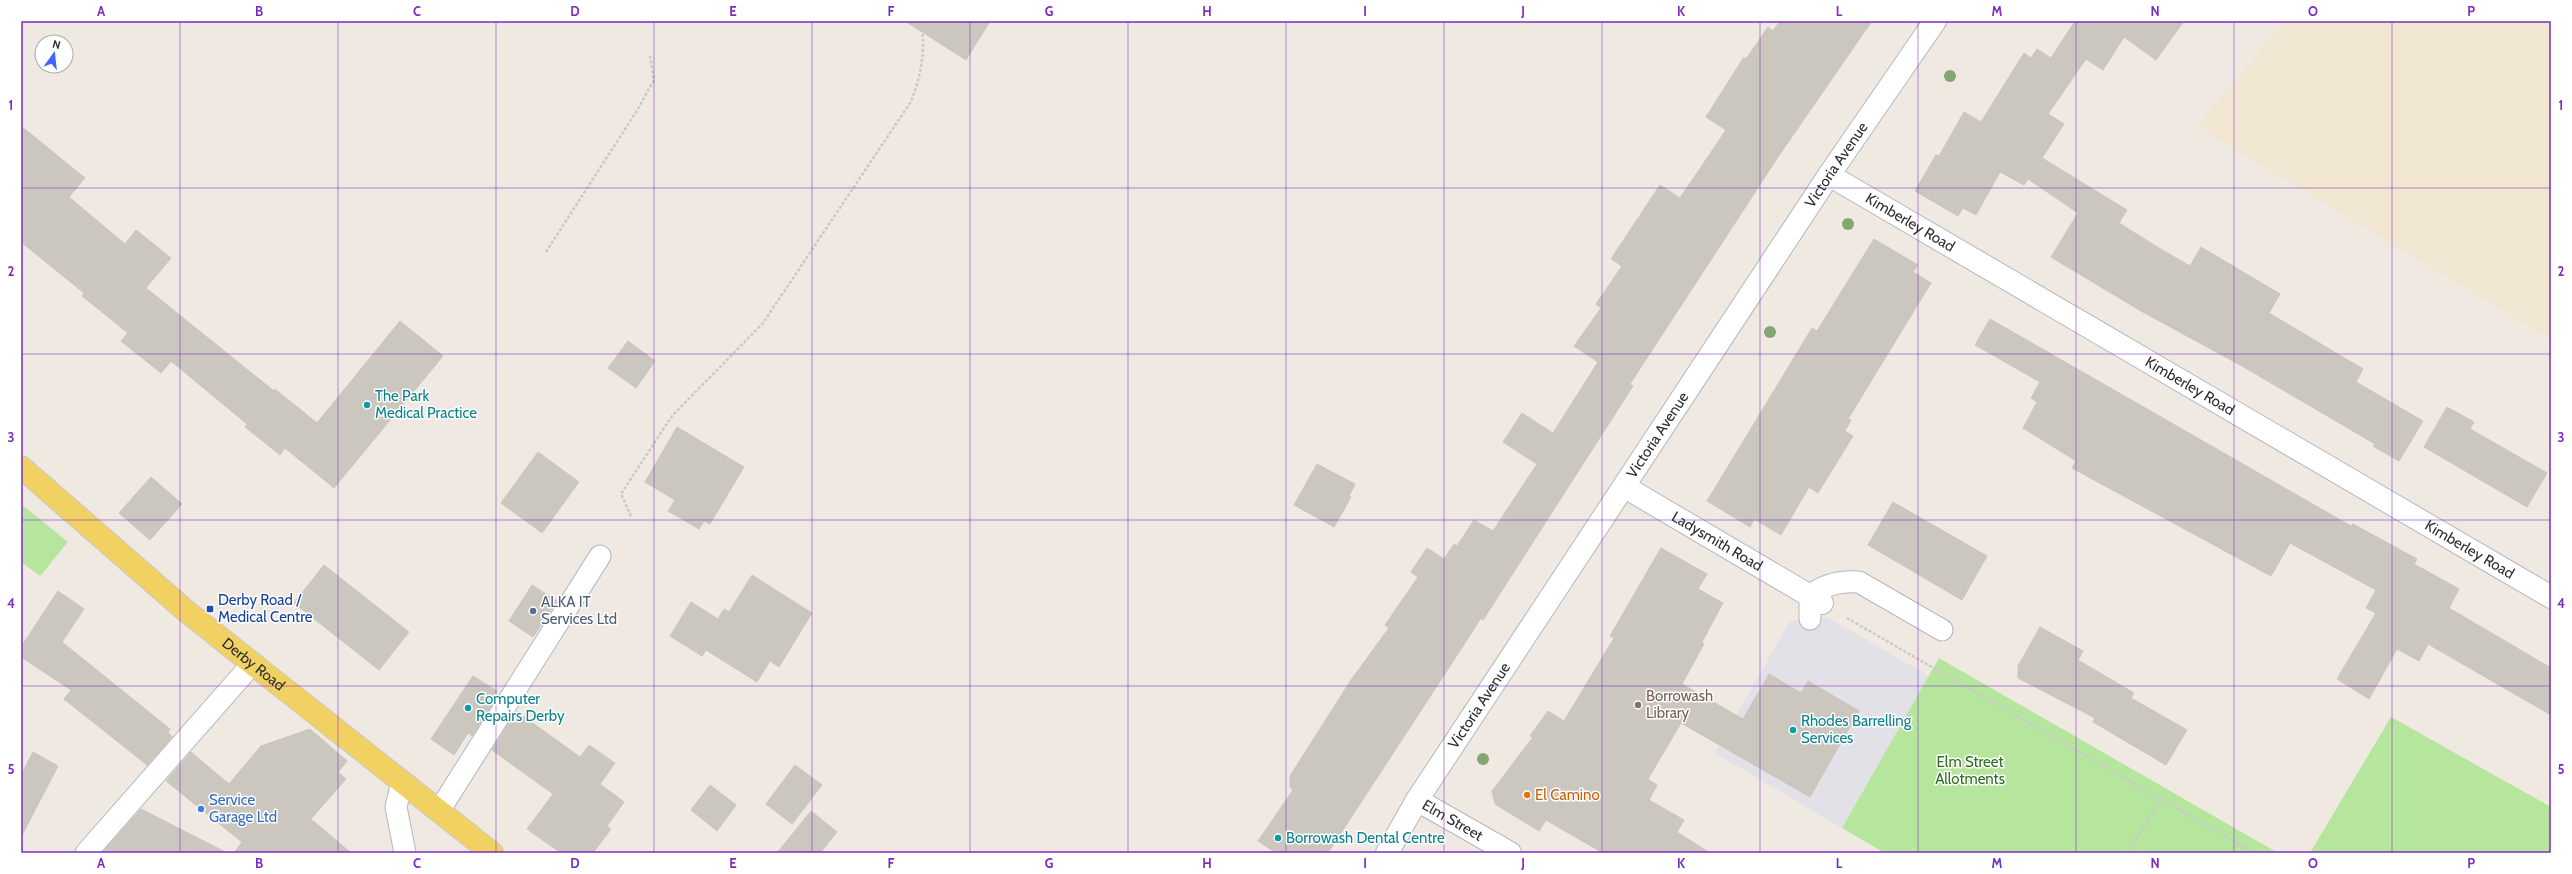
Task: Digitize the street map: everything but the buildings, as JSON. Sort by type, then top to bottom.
[{"type":"main road","name":"Derby Road","points":[[21,467],[186,611],[253,662],[492,853]]},
{"type":"street","name":"Victoria Avenue","points":[[1386,853],[1417,800],[1625,487],[1829,175],[1935,21]]},
{"type":"street","name":"Kimberley Road","points":[[1829,175],[2551,597]]},
{"type":"street","name":"Ladysmith Road","points":[[1625,487],[1814,606]]},
{"type":"street","name":"Elm Street","points":[[1417,800],[1510,853]]},
{"type":"lane","points":[[439,811],[600,556]]},
{"type":"lane","points":[[1814,606],[1818,589],[1843,581],[1859,582],[1942,630]]},
{"type":"lane","points":[[86,853],[253,662]]},
{"type":"lane","points":[[402,782],[396,807],[405,853]]},
{"type":"path","points":[[631,516],[621,494],[672,416],[763,323],[910,103],[918,84],[923,48],[922,27],[924,21]]},
{"type":"path","points":[[546,252],[636,112],[654,80],[650,56]]},
{"type":"path","points":[[1814,606],[2254,853]]},
{"type":"path","points":[[2128,853],[2159,800]]},
{"type":"shaded area","points":[[2285,21],[2551,21],[2551,340],[2197,126]]},
{"type":"shaded area","points":[[1827,617],[1929,676],[1842,828],[1715,753],[1790,621]]},
{"type":"green space","points":[[21,504],[68,542],[40,576],[21,562]]},
{"type":"green space","name":"Elm Street Allotments","points":[[1939,658],[2278,853],[1885,853],[1842,828]]},
{"type":"green space","points":[[2391,717],[2551,807],[2551,853],[2310,853]]},
{"type":"place","name":"The Park Medical Practice","points":[[367,405]]},
{"type":"place","name":"Derby Road / Medical Centre","points":[[210,609]]},
{"type":"place","name":"ALKA IT Services Ltd","points":[[533,611]]},
{"type":"place","name":"Borrowash Library","points":[[1638,705]]},
{"type":"place","name":"Computer Repairs Derby","points":[[468,708]]},
{"type":"place","name":"Rhodes Barrelling Services","points":[[1793,730]]},
{"type":"place","name":"El Camino","points":[[1527,795]]},
{"type":"place","name":"Service Garage Ltd","points":[[201,809]]},
{"type":"place","name":"Borrowash Dental Centre","points":[[1278,838]]}]
